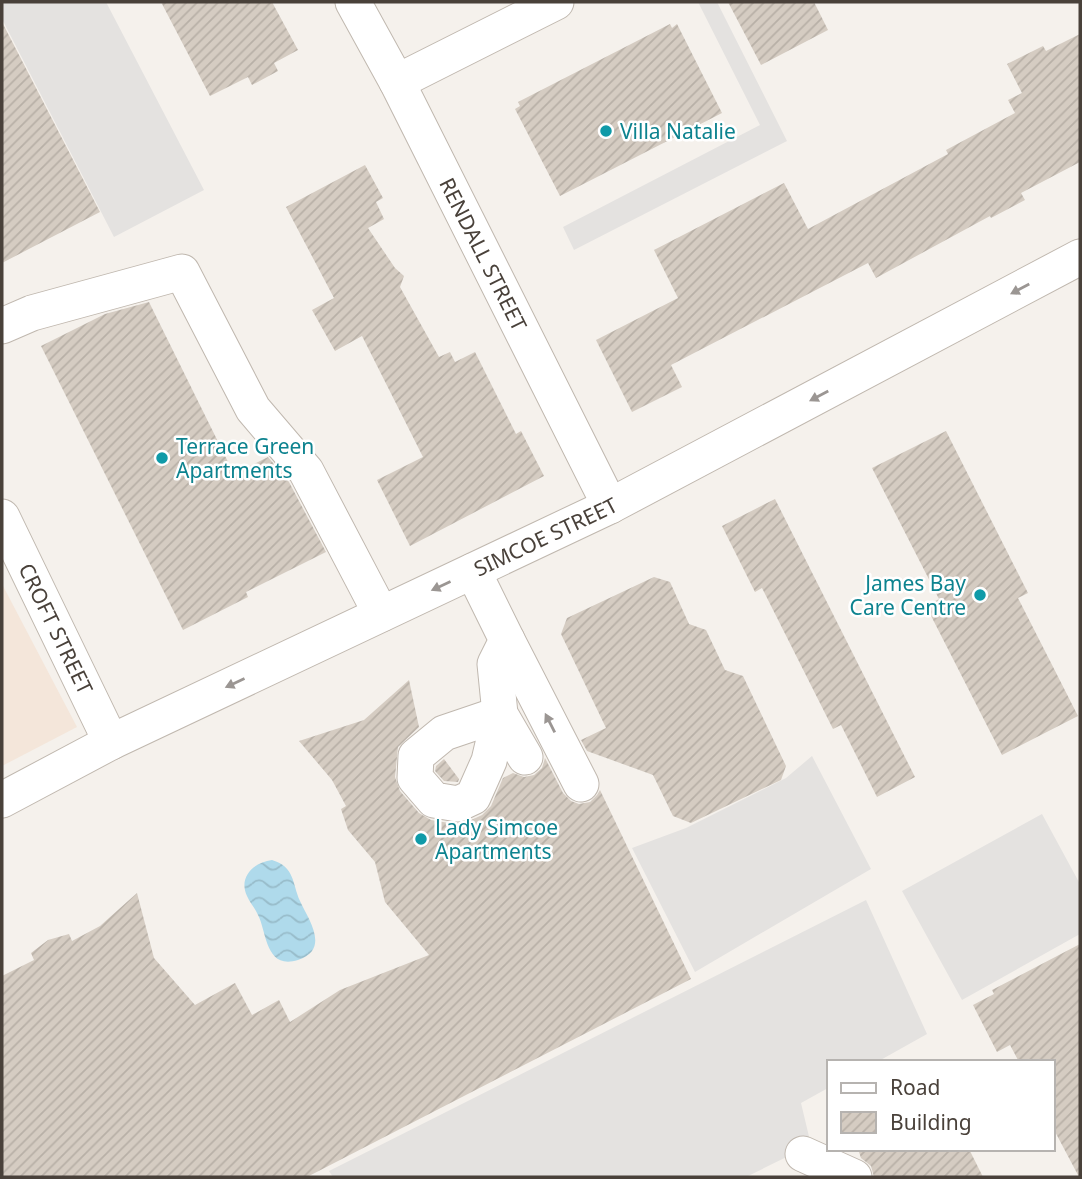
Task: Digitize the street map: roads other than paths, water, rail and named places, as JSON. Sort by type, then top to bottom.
[{"type":"street","name":"RENDALL STREET","points":[[353,2],[397,82],[610,506]]},
{"type":"street","points":[[397,82],[556,2]]},
{"type":"street","name":"SIMCOE STREET","points":[[2,800],[111,742],[610,506],[1080,257]]},
{"type":"street","points":[[2,326],[32,313],[182,272],[253,409],[306,471],[381,614]]},
{"type":"street","name":"CROFT STREET","points":[[2,517],[111,742]]},
{"type":"street","points":[[473,571],[581,784]]},
{"type":"street","points":[[507,640],[495,664],[500,714],[525,757]]},
{"type":"street","points":[[814,1177],[803,1154],[854,1177]]},
{"type":"water","points":[[272,860],[289,871],[312,925],[315,941],[313,949],[298,960],[287,962],[273,955],[245,889],[249,872],[259,864]]},
{"type":"place","name":"Villa Natalie","points":[[606,131]]},
{"type":"place","name":"Terrace Green Apartments","points":[[162,458]]},
{"type":"place","name":"James Bay Care Centre","points":[[980,595]]},
{"type":"place","name":"Lady Simcoe Apartments","points":[[421,839]]}]
